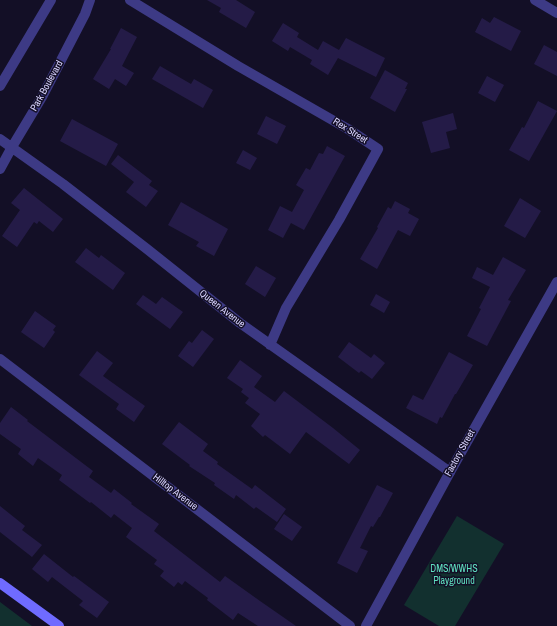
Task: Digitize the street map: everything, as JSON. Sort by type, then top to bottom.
[{"type":"main road","points":[[0,583],[59,626]]},
{"type":"street","points":[[0,86],[51,0]]},
{"type":"street","name":"Park Boulevard","points":[[0,169],[42,97],[85,14],[90,0]]},
{"type":"street","name":"Rex Street","points":[[130,0],[238,66],[348,129],[378,149],[340,220],[286,308],[270,344]]},
{"type":"street","points":[[535,0],[557,13]]},
{"type":"street","name":"Queen Avenue","points":[[0,139],[75,193],[240,323],[450,472]]},
{"type":"street","name":"Factory Street","points":[[366,626],[450,472],[557,282]]},
{"type":"street","name":"Hilltop Avenue","points":[[0,359],[350,626]]},
{"type":"green space","name":"DMS/WWHS Playground","points":[[457,516],[504,544],[455,626],[439,626],[404,605]]},
{"type":"green space","points":[[0,602],[32,626],[0,626]]},
{"type":"building","points":[[207,0],[236,0],[255,12],[246,28],[219,12],[221,8]]},
{"type":"building","points":[[494,17],[521,31],[511,51],[475,32],[482,18],[490,23]]},
{"type":"building","points":[[283,23],[299,33],[297,37],[318,50],[323,41],[339,50],[346,38],[385,58],[376,77],[338,58],[328,75],[310,64],[312,60],[290,47],[288,51],[272,41]]},
{"type":"building","points":[[121,28],[137,37],[122,66],[134,73],[126,86],[115,79],[109,89],[93,79],[111,49]]},
{"type":"building","points":[[544,45],[557,52],[557,76],[534,64]]},
{"type":"building","points":[[160,66],[191,84],[194,79],[213,90],[203,108],[152,79]]},
{"type":"building","points":[[385,70],[408,83],[405,89],[407,89],[395,112],[370,98]]},
{"type":"building","points":[[487,76],[504,85],[495,102],[478,93]]},
{"type":"building","points":[[538,101],[557,111],[529,161],[509,150],[522,127],[524,128]]},
{"type":"building","points":[[453,113],[457,129],[446,132],[450,148],[431,153],[422,122]]},
{"type":"building","points":[[266,116],[286,126],[277,144],[257,134]]},
{"type":"building","points":[[72,119],[118,144],[106,166],[60,141]]},
{"type":"building","points":[[327,146],[345,156],[304,230],[291,223],[283,238],[268,230],[280,206],[292,212],[304,190],[296,185],[306,168],[310,170],[319,153],[323,154]]},
{"type":"building","points":[[243,150],[257,158],[250,170],[236,163]]},
{"type":"building","points":[[118,155],[152,181],[149,185],[158,191],[146,207],[126,192],[134,182],[111,164]]},
{"type":"building","points":[[24,188],[63,219],[53,232],[39,221],[37,224],[34,222],[17,247],[2,236],[20,210],[11,203]]},
{"type":"building","points":[[520,198],[541,211],[525,238],[504,226]]},
{"type":"building","points":[[395,201],[410,209],[408,213],[419,219],[410,236],[398,230],[377,269],[360,259],[388,207],[391,209]]},
{"type":"building","points":[[181,202],[228,229],[214,256],[196,246],[199,242],[168,225]]},
{"type":"building","points":[[86,248],[99,258],[101,255],[125,273],[113,290],[75,262]]},
{"type":"building","points":[[503,257],[526,270],[508,300],[511,301],[487,346],[467,336],[481,309],[479,308],[490,287],[472,278],[477,267],[493,275]]},
{"type":"building","points":[[256,266],[276,278],[265,297],[245,284]]},
{"type":"building","points":[[376,294],[390,302],[384,313],[370,305]]},
{"type":"building","points":[[143,295],[156,304],[162,297],[183,312],[170,329],[136,304]]},
{"type":"building","points":[[35,311],[56,326],[53,330],[55,332],[44,348],[21,332]]},
{"type":"building","points":[[202,330],[214,339],[193,367],[178,356],[189,341],[192,343]]},
{"type":"building","points":[[349,342],[371,358],[374,354],[385,363],[372,379],[361,371],[359,373],[338,357]]},
{"type":"building","points":[[97,351],[113,363],[103,376],[145,406],[134,422],[116,409],[119,404],[79,375]]},
{"type":"building","points":[[449,352],[473,365],[437,424],[406,408],[413,395],[423,400]]},
{"type":"building","points":[[240,360],[262,376],[254,387],[275,402],[284,391],[360,450],[349,464],[306,432],[290,454],[265,435],[263,437],[251,426],[260,414],[245,403],[249,398],[241,392],[243,389],[227,378]]},
{"type":"building","points":[[11,407],[93,471],[89,477],[111,493],[114,489],[132,503],[131,504],[159,524],[154,531],[220,582],[225,576],[296,626],[258,626],[238,613],[233,620],[207,600],[208,598],[185,581],[182,585],[178,582],[174,587],[160,576],[164,571],[154,564],[157,560],[126,537],[132,528],[114,514],[111,518],[59,480],[62,475],[38,458],[33,466],[18,454],[21,449],[0,434],[0,423]]},
{"type":"building","points":[[179,422],[208,444],[203,451],[218,462],[217,464],[252,489],[255,485],[286,509],[277,522],[256,507],[254,509],[236,495],[234,499],[162,444]]},
{"type":"building","points":[[377,485],[393,493],[380,517],[373,527],[371,526],[360,548],[368,551],[357,573],[337,563]]},
{"type":"building","points":[[0,506],[25,526],[22,530],[42,545],[32,557],[0,532]]},
{"type":"building","points":[[284,514],[302,527],[292,541],[274,529]]},
{"type":"building","points":[[44,554],[73,577],[74,576],[109,602],[97,618],[79,605],[83,601],[52,577],[48,582],[32,569]]}]
